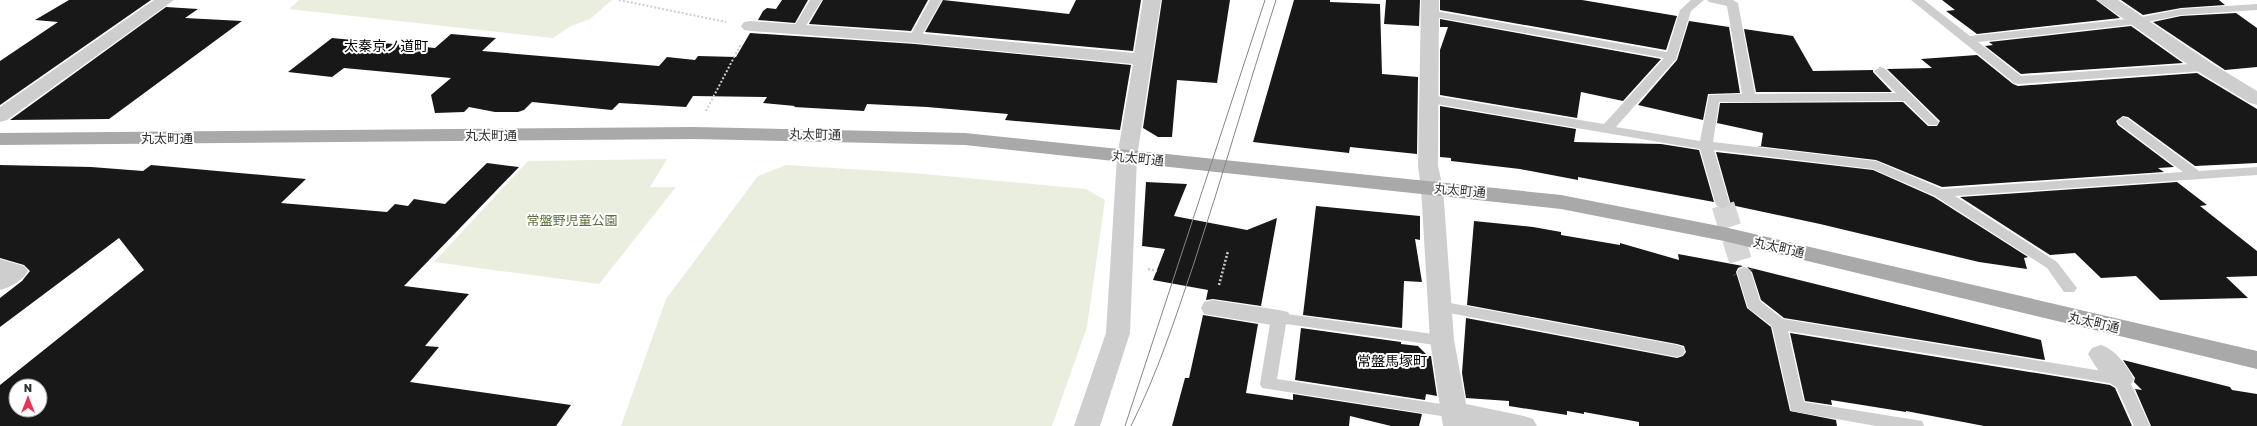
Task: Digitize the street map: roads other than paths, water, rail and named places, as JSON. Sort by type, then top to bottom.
[{"type":"main road","name":"丸太町通","points":[[0,139],[694,133],[796,134],[965,140],[1561,202],[1659,220],[2257,360]]},
{"type":"street","points":[[0,116],[165,0]]},
{"type":"street","points":[[1087,426],[1118,333],[1127,157],[1152,0]]},
{"type":"street","points":[[2106,0],[2204,67],[2257,99]]},
{"type":"street","points":[[1430,7],[1430,99],[1427,152],[1432,188],[1442,340],[1455,419],[1524,426]]},
{"type":"street","points":[[750,26],[915,38],[1142,59]]},
{"type":"street","points":[[0,267],[16,271],[0,282]]},
{"type":"street","points":[[1213,308],[1279,318]]},
{"type":"street","points":[[2101,354],[2121,379]]},
{"type":"lane","points":[[798,30],[816,0]]},
{"type":"lane","points":[[915,38],[936,0]]},
{"type":"lane","points":[[1607,129],[1672,56],[1686,10],[1698,0]]},
{"type":"lane","points":[[1713,0],[1732,1],[1749,97]]},
{"type":"lane","points":[[1917,0],[2018,80],[2204,67]]},
{"type":"lane","points":[[1430,7],[1672,56]]},
{"type":"lane","points":[[1969,40],[2137,20],[2181,12],[2257,8]]},
{"type":"lane","points":[[1880,72],[1933,122]]},
{"type":"lane","points":[[1723,205],[1706,145],[1713,98],[1907,97]]},
{"type":"lane","points":[[1430,99],[1522,113],[1688,144],[1876,165],[1940,193],[2052,264],[2069,288]]},
{"type":"lane","points":[[2124,121],[2194,174]]},
{"type":"lane","points":[[1940,193],[2194,174],[2257,171]]},
{"type":"lane","points":[[1744,272],[1752,304],[1779,324],[2121,379],[2142,426]]},
{"type":"lane","points":[[1439,306],[1678,352]]},
{"type":"lane","points":[[1442,340],[1279,318],[1268,384],[1455,419]]},
{"type":"lane","points":[[1779,324],[1797,407],[1916,426]]},
{"type":"tunnel","points":[[1723,205],[1744,272]]},
{"type":"tram line","points":[[1125,426],[1265,0]]},
{"type":"tram line","points":[[1131,426],[1150,386],[1166,345],[1194,263],[1276,0]]},
{"type":"district","name":"太秦京ノ道町","points":[[386,45]]},
{"type":"district","name":"常盤馬塚町","points":[[1392,360]]},
{"type":"park label","name":"常盤野児童公園","points":[[572,220]]}]
